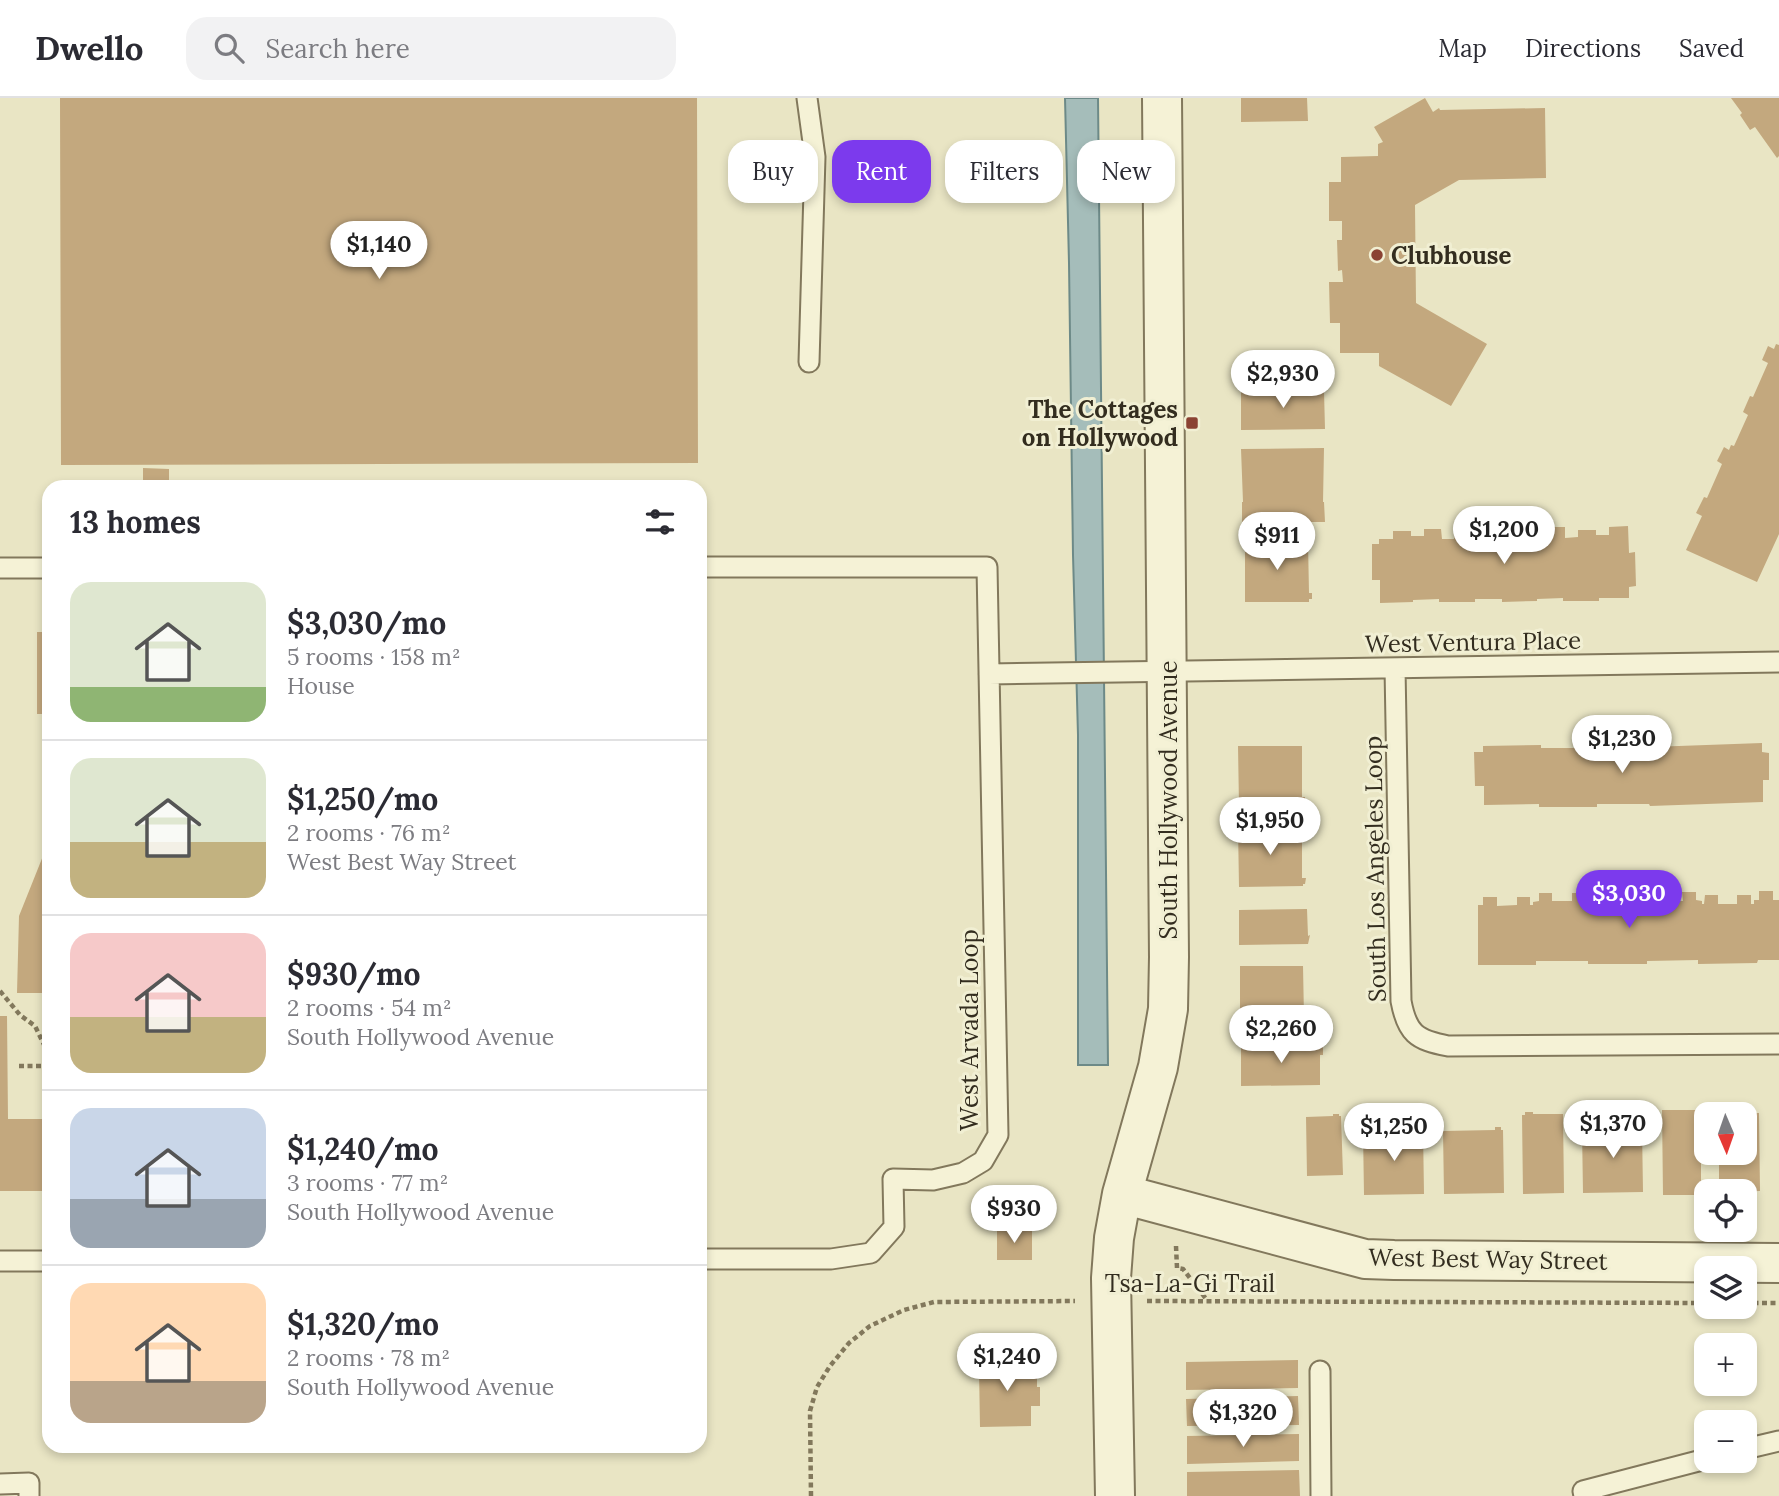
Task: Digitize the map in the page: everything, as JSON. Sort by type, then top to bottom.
[{"type":"street","name":"South Hollywood Avenue","points":[[1115,1496],[1111,1301],[1114,1238],[1122,1194],[1158,1067],[1168,1009],[1163,98]]},
{"type":"street","name":"West Best Way Street","points":[[1122,1194],[1365,1258],[1779,1263]]},
{"type":"lane","points":[[807,98],[815,157],[809,362]]},
{"type":"lane","name":"West Arvada Loop","points":[[707,567],[987,567],[998,1135],[984,1161],[963,1173],[933,1180],[892,1180],[894,1227],[871,1253],[831,1259],[707,1259]]},
{"type":"lane","points":[[0,568],[42,568]]},
{"type":"lane","name":"West Ventura Place","points":[[1167,671],[1779,662]]},
{"type":"lane","name":"South Los Angeles Loop","points":[[1395,668],[1401,1001],[1404,1017],[1412,1032],[1427,1042],[1448,1046],[1779,1044]]},
{"type":"lane","points":[[989,674],[1167,671]]},
{"type":"lane","points":[[0,1261],[42,1261]]},
{"type":"lane","points":[[1320,1371],[1321,1496]]},
{"type":"lane","points":[[1757,1446],[1779,1441]]},
{"type":"lane","points":[[1584,1496],[1583,1491],[1694,1462]]},
{"type":"lane","points":[[0,1484],[29,1483],[29,1496]]},
{"type":"path","points":[[0,990],[20,1016],[35,1026],[42,1040]]},
{"type":"path","points":[[19,1066],[42,1066]]},
{"type":"path","points":[[1177,1238],[1177,1268],[1184,1269],[1207,1301]]},
{"type":"path","name":"Tsa-La-Gi Trail","points":[[811,1496],[810,1411],[817,1387],[830,1366],[849,1343],[870,1326],[904,1310],[934,1302],[1694,1303]]},
{"type":"path","points":[[1757,1303],[1779,1303]]},
{"type":"water","points":[[1065,98],[1098,98],[1098,140],[1077,140],[1077,203],[1099,203],[1108,1065],[1078,1065],[1078,735]]},
{"type":"building","points":[[60,98],[697,98],[698,463],[61,465]]},
{"type":"building","points":[[1241,98],[1307,98],[1308,121],[1241,122]]},
{"type":"building","name":"Clubhouse","points":[[1425,98],[1433,112],[1439,108],[1545,108],[1546,178],[1459,180],[1415,205],[1416,303],[1487,344],[1451,406],[1379,366],[1379,353],[1340,353],[1340,323],[1330,323],[1329,282],[1343,282],[1342,270],[1338,271],[1337,240],[1342,240],[1342,221],[1329,221],[1329,182],[1341,182],[1341,157],[1378,156],[1378,144],[1383,142],[1374,127]]},
{"type":"building","points":[[1731,98],[1779,98],[1777,158],[1755,127],[1750,130]]},
{"type":"building","points":[[1776,344],[1779,345],[1779,534],[1757,582],[1686,550],[1702,516],[1696,513],[1704,497],[1707,498],[1722,464],[1717,461],[1724,447],[1729,450],[1731,445],[1734,446],[1748,415],[1743,412],[1768,363],[1762,360],[1768,346],[1774,349]]},
{"type":"building","points":[[1241,391],[1324,391],[1325,429],[1241,430]]},
{"type":"building","points":[[1324,448],[1325,522],[1242,522],[1241,449]]},
{"type":"building","points":[[143,468],[169,469],[169,480],[143,480]]},
{"type":"building","points":[[1628,526],[1629,553],[1635,552],[1636,586],[1629,587],[1629,598],[1502,602],[1502,599],[1475,599],[1475,602],[1439,602],[1439,599],[1380,603],[1380,580],[1372,580],[1372,544],[1379,544],[1379,539],[1393,539],[1393,531],[1411,531],[1411,536],[1424,536],[1424,529],[1441,529],[1442,539],[1454,539],[1455,530],[1472,530],[1472,536],[1485,536],[1485,528],[1504,528],[1504,538],[1517,538],[1516,530],[1534,530],[1534,535],[1547,536],[1547,527],[1565,527],[1565,538],[1578,537],[1578,530],[1596,530],[1596,535],[1609,535],[1609,527]]},
{"type":"building","points":[[1308,542],[1309,593],[1312,593],[1309,602],[1245,602],[1245,543]]},
{"type":"building","points":[[37,632],[42,632],[42,714],[37,714]]},
{"type":"building","points":[[1762,743],[1762,752],[1769,753],[1769,780],[1763,780],[1763,802],[1650,806],[1597,804],[1597,807],[1484,805],[1484,786],[1475,786],[1474,752],[1483,752],[1483,746],[1593,748],[1593,744],[1651,744],[1651,747]]},
{"type":"building","points":[[1238,746],[1302,746],[1302,797],[1305,797],[1305,803],[1302,806],[1239,806]]},
{"type":"building","points":[[1238,827],[1302,827],[1302,878],[1306,878],[1305,884],[1239,887]]},
{"type":"building","points":[[42,858],[42,993],[17,993],[19,916]]},
{"type":"building","points":[[1759,891],[1773,891],[1773,900],[1779,900],[1779,960],[1698,964],[1698,960],[1647,961],[1647,964],[1536,961],[1536,965],[1478,965],[1478,905],[1483,905],[1483,897],[1497,897],[1497,906],[1517,905],[1517,897],[1530,897],[1530,905],[1533,905],[1533,902],[1539,901],[1539,893],[1552,893],[1552,901],[1572,901],[1572,893],[1586,893],[1586,901],[1591,901],[1591,905],[1594,896],[1608,896],[1607,904],[1627,904],[1627,895],[1641,896],[1643,904],[1643,901],[1649,901],[1649,892],[1662,893],[1663,901],[1683,901],[1682,892],[1696,892],[1696,900],[1702,901],[1702,904],[1705,895],[1718,895],[1718,904],[1737,904],[1737,895],[1751,895],[1751,904],[1754,904],[1754,900],[1759,900]]},
{"type":"building","points":[[1307,909],[1308,936],[1310,935],[1308,944],[1239,945],[1239,910]]},
{"type":"building","points":[[1240,966],[1303,966],[1304,1017],[1307,1017],[1307,1023],[1240,1026]]},
{"type":"building","points":[[0,1016],[7,1016],[8,1119],[42,1119],[42,1191],[0,1191]]},
{"type":"building","points":[[1320,1044],[1320,1047],[1323,1047],[1323,1055],[1320,1055],[1320,1085],[1241,1086],[1241,1045]]},
{"type":"building","points":[[1662,1110],[1694,1110],[1694,1166],[1701,1166],[1701,1179],[1694,1179],[1694,1195],[1663,1195]]},
{"type":"building","points":[[1525,1112],[1563,1114],[1564,1193],[1523,1194],[1522,1115],[1525,1115]]},
{"type":"building","points":[[1759,1113],[1760,1191],[1757,1191],[1757,1179],[1719,1179],[1719,1166],[1757,1166]]},
{"type":"building","points":[[1333,1114],[1341,1116],[1343,1175],[1307,1176],[1306,1117]]},
{"type":"building","points":[[1634,1125],[1640,1125],[1642,1128],[1643,1192],[1583,1193],[1582,1129],[1634,1128]]},
{"type":"building","points":[[1414,1127],[1423,1130],[1424,1194],[1364,1195],[1363,1131],[1414,1131]]},
{"type":"building","points":[[1495,1127],[1501,1127],[1503,1130],[1504,1193],[1444,1194],[1443,1131],[1495,1130]]},
{"type":"building","points":[[997,1229],[1032,1230],[1032,1260],[997,1260]]},
{"type":"building","points":[[1016,1358],[1017,1362],[1022,1362],[1022,1368],[1037,1367],[1040,1406],[1031,1406],[1031,1426],[980,1427],[981,1359]]},
{"type":"building","points":[[1298,1360],[1298,1388],[1186,1390],[1186,1362]]},
{"type":"building","points":[[1298,1396],[1299,1425],[1187,1426],[1186,1399]]},
{"type":"building","points":[[1299,1434],[1299,1461],[1187,1464],[1187,1436]]},
{"type":"building","points":[[1299,1470],[1300,1496],[1187,1496],[1187,1472]]},
{"type":"place","name":"Clubhouse","points":[[1377,255]]},
{"type":"place","name":"The Cottages on Hollywood","points":[[1192,423]]}]
